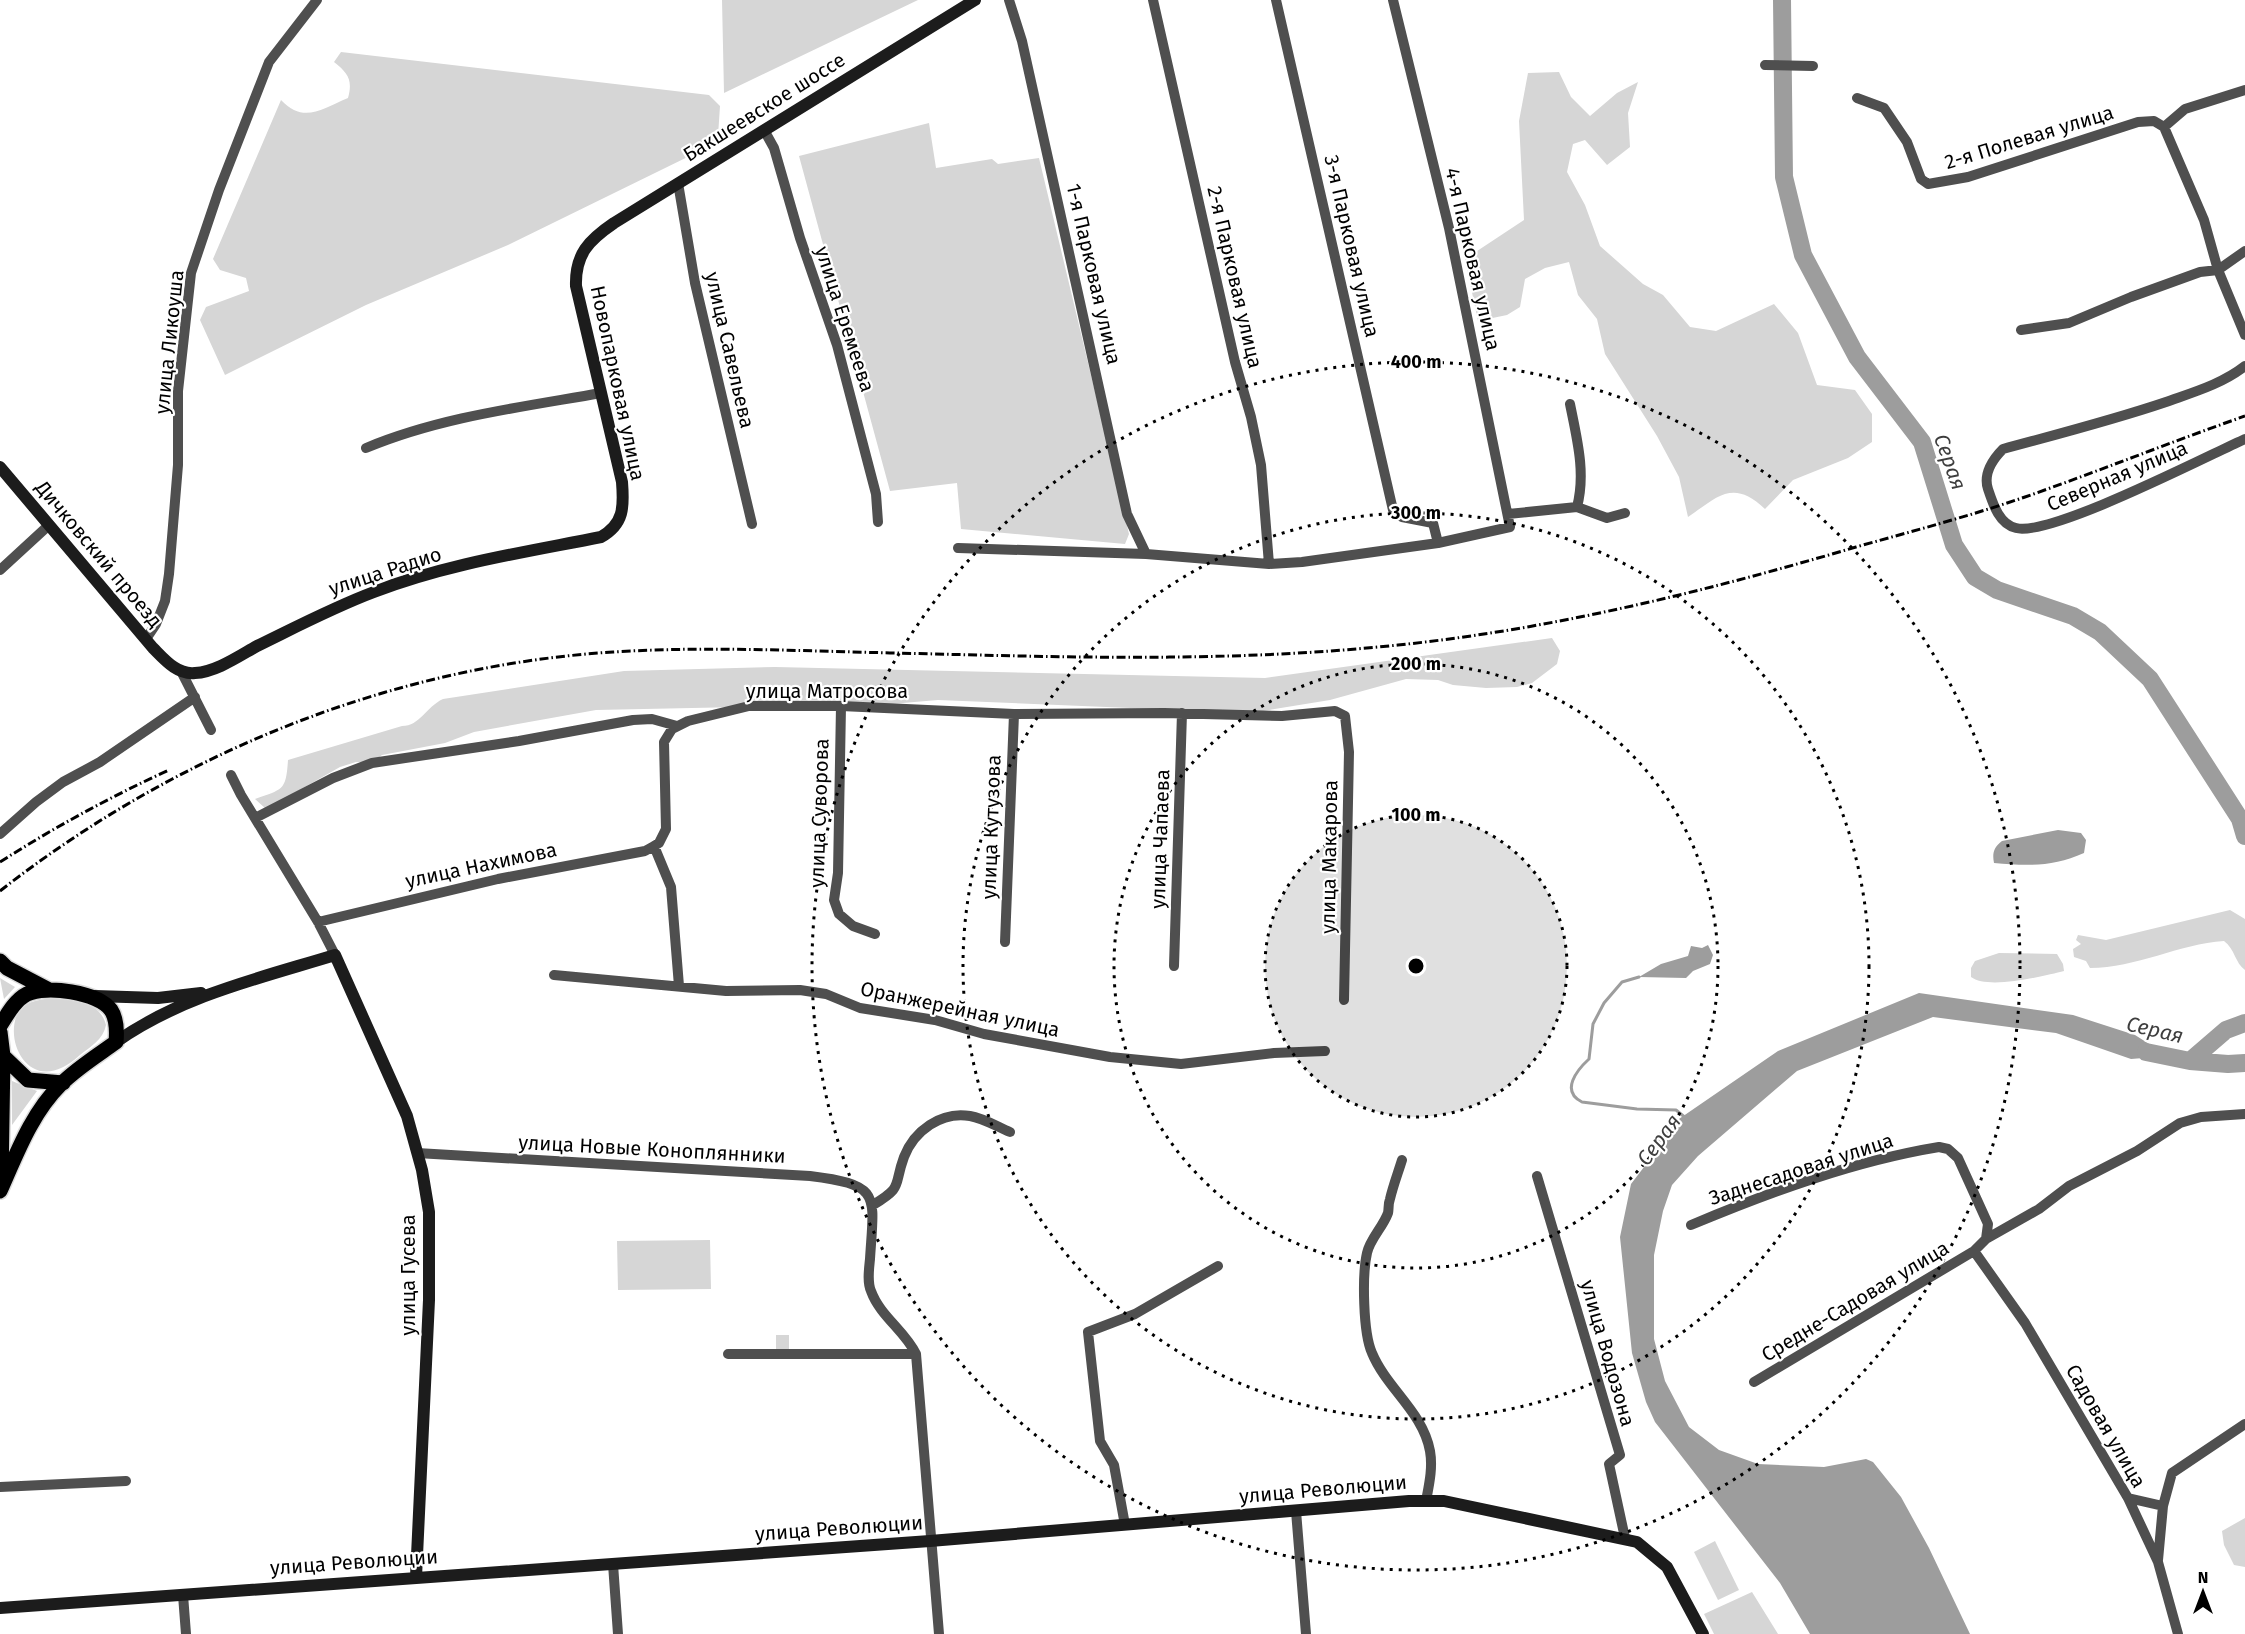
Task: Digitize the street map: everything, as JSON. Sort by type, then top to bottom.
[{"type":"main road","name":"Бакшеевское шоссе","points":[[580,255],[586,245],[614,222],[975,0]]},
{"type":"main road","name":"Новопарковая улица","points":[[580,255],[576,286],[622,482],[624,507],[620,520]]},
{"type":"main road","name":"Дичковский проезд","points":[[0,467],[168,664],[181,671]]},
{"type":"main road","name":"улица Радио","points":[[181,671],[195,673],[217,666],[326,612],[375,591],[461,567],[601,537],[612,530],[620,520]]},
{"type":"main road","points":[[0,1191],[24,1134],[41,1107],[63,1083],[116,1042],[148,1021],[220,990],[334,956]]},
{"type":"main road","name":"улица Гусева","points":[[334,956],[406,1116],[417,1154],[429,1212],[431,1245],[416,1577]]},
{"type":"main road","points":[[0,961],[7,968],[49,990]]},
{"type":"main road","points":[[0,1026],[12,1008],[27,994],[49,990],[95,996],[158,999],[220,990]]},
{"type":"main road","points":[[95,996],[111,1010],[117,1026],[116,1042]]},
{"type":"main road","points":[[0,1032],[3,1056],[0,1191]]},
{"type":"main road","points":[[3,1056],[28,1080],[63,1083]]},
{"type":"main road","name":"улица Революции","points":[[0,1608],[930,1541],[1444,1501],[1637,1542],[1667,1567],[1680,1587],[1703,1634]]},
{"type":"street","name":"улица Ликоуша","points":[[146,639],[156,624],[165,601],[169,574],[178,465],[178,391],[192,273],[219,190],[269,62],[317,0]]},
{"type":"street","name":"1-я Парковая улица","points":[[1009,0],[1027,64],[1127,514],[1146,554]]},
{"type":"street","name":"2-я Парковая улица","points":[[1152,0],[1234,362],[1251,417],[1259,456],[1269,564]]},
{"type":"street","name":"3-я Парковая улица","points":[[1276,0],[1393,510],[1402,517],[1433,523],[1438,543]]},
{"type":"street","name":"4-я Парковая улица","points":[[1393,0],[1449,228],[1510,527],[1438,543]]},
{"type":"street","points":[[1765,66],[1813,66]]},
{"type":"street","points":[[2245,90],[2185,109],[2164,127],[2204,220],[2218,270],[2245,335]]},
{"type":"street","name":"2-я Полевая улица","points":[[1857,98],[1884,108],[1907,142],[1921,179],[1928,184],[1968,177],[2138,122],[2154,121],[2164,127]]},
{"type":"street","name":"улица Еремеева","points":[[764,130],[774,148],[800,238],[837,345],[876,494],[878,522]]},
{"type":"street","name":"улица Савельева","points":[[678,183],[695,283],[752,524]]},
{"type":"street","points":[[2021,330],[2068,323],[2200,272],[2218,270],[2245,251]]},
{"type":"street","name":"Северная улица","points":[[2245,366],[2233,375],[2206,388],[2143,410],[2003,449],[1994,459],[1988,472],[1987,485],[1997,513],[2002,520],[2016,528],[2037,529],[2078,516],[2245,439]]},
{"type":"street","points":[[366,448],[403,432],[453,420],[601,393]]},
{"type":"street","points":[[1569,404],[1581,457],[1582,491],[1577,507]]},
{"type":"street","points":[[1508,514],[1577,507],[1606,518],[1625,513]]},
{"type":"street","points":[[0,570],[49,525]]},
{"type":"street","points":[[958,548],[1146,554],[1269,564],[1302,562],[1438,543]]},
{"type":"street","points":[[181,671],[211,730]]},
{"type":"street","points":[[0,834],[63,782],[100,762],[195,697]]},
{"type":"street","name":"улица Матросова","points":[[255,818],[333,778],[372,763],[519,741],[633,720],[652,719],[676,726],[749,706],[841,706],[1014,714],[1182,713],[1282,716],[1335,711],[1345,716]]},
{"type":"street","name":"улица Суворова","points":[[841,706],[838,873],[834,900],[840,914],[853,926],[875,934]]},
{"type":"street","name":"улица Чапаева","points":[[1174,966],[1182,713]]},
{"type":"street","name":"улица Кутузова","points":[[1005,942],[1014,714]]},
{"type":"street","name":"улица Макарова","points":[[1344,1000],[1349,752],[1345,716]]},
{"type":"street","points":[[676,726],[664,742],[666,829],[659,843],[654,846],[671,887],[680,986]]},
{"type":"street","points":[[231,775],[318,922],[334,956]]},
{"type":"street","name":"улица Нахимова","points":[[318,922],[498,879],[645,850],[654,846]]},
{"type":"street","name":"Оранжерейная улица","points":[[554,975],[726,991],[800,990],[826,994],[860,1008],[935,1020],[984,1034],[1110,1057],[1180,1064],[1274,1053],[1325,1051]]},
{"type":"street","points":[[1974,1251],[1986,1239],[2039,1209],[2068,1186],[2137,1151],[2180,1123],[2201,1116],[2245,1114]]},
{"type":"street","points":[[939,1634],[916,1354],[910,1342],[877,1303],[870,1290],[873,1205],[893,1193],[912,1139],[932,1122],[955,1115],[972,1116],[1010,1132]]},
{"type":"street","name":"Заднесадовая улица","points":[[1691,1225],[1754,1199],[1845,1169],[1938,1147],[1948,1149],[1958,1158],[1988,1224],[1986,1239]]},
{"type":"street","name":"улица Новые Коноплянники","points":[[417,1154],[847,1180],[866,1191],[873,1205]]},
{"type":"street","points":[[1402,1160],[1389,1202],[1389,1211],[1367,1251],[1364,1272],[1368,1336],[1372,1353],[1388,1381],[1416,1416],[1425,1435],[1430,1462],[1426,1501]]},
{"type":"street","name":"улица Водозона","points":[[1537,1176],[1620,1455],[1609,1464],[1625,1538]]},
{"type":"street","name":"Средне-Садовая улица","points":[[1754,1382],[1974,1251]]},
{"type":"street","name":"Садовая улица","points":[[1974,1251],[2025,1323],[2128,1498],[2158,1562],[2178,1634]]},
{"type":"street","points":[[1125,1525],[1114,1466],[1100,1441],[1088,1332],[1135,1314],[1218,1266]]},
{"type":"street","points":[[728,1354],[916,1354]]},
{"type":"street","points":[[2158,1562],[2163,1506],[2172,1473],[2245,1424]]},
{"type":"street","points":[[0,1487],[126,1481]]},
{"type":"street","points":[[2128,1498],[2163,1506]]},
{"type":"street","points":[[1296,1511],[1306,1634]]},
{"type":"street","points":[[613,1564],[618,1634]]},
{"type":"street","points":[[183,1595],[186,1634]]},
{"type":"shaded area","points":[[722,0],[918,0],[724,93]]},
{"type":"shaded area","points":[[341,52],[709,95],[720,106],[718,136],[708,147],[508,245],[366,305],[225,375],[200,320],[206,307],[249,291],[246,278],[220,270],[213,259],[281,100],[289,107],[305,113],[321,110],[348,98],[350,86],[348,77],[334,62]]},
{"type":"shaded area","points":[[1559,72],[1571,97],[1590,116],[1617,93],[1638,82],[1628,113],[1630,147],[1607,165],[1585,140],[1573,144],[1567,172],[1585,205],[1600,246],[1643,284],[1663,295],[1690,327],[1716,331],[1774,304],[1798,333],[1817,385],[1855,390],[1872,414],[1872,442],[1848,458],[1793,480],[1765,509],[1744,494],[1734,493],[1717,498],[1688,517],[1679,477],[1657,436],[1605,354],[1597,319],[1578,295],[1569,262],[1545,268],[1525,279],[1520,307],[1507,315],[1478,321],[1465,259],[1524,220],[1519,121],[1528,73]]},
{"type":"shaded area","points":[[929,123],[936,168],[992,159],[998,164],[1039,158],[1129,534],[1125,544],[961,529],[957,483],[890,491],[799,156]]},
{"type":"shaded area","points":[[1552,638],[1560,651],[1557,664],[1532,683],[1517,687],[1486,688],[1453,685],[1438,680],[1406,679],[1330,700],[1251,713],[938,700],[891,704],[596,710],[474,732],[445,743],[382,755],[372,763],[356,762],[340,767],[266,809],[255,799],[281,787],[286,778],[288,760],[414,723],[443,699],[624,671],[775,667],[1265,678]]},
{"type":"shaded area","points":[[2230,910],[2245,919],[2245,970],[2224,941],[2191,946],[2107,967],[2090,968],[2086,961],[2074,957],[2073,949],[2081,944],[2076,940],[2078,935],[2106,940]]},
{"type":"shaded area","points":[[1999,953],[2057,954],[2064,971],[2030,979],[2003,982],[1979,981],[1971,977],[1971,968],[1975,961]]},
{"type":"shaded area","points":[[0,978],[15,987],[4,999]]},
{"type":"shaded area","points":[[50,998],[75,1001],[91,1006],[103,1017],[106,1025],[102,1035],[92,1046],[63,1067],[47,1071],[34,1069],[24,1061],[17,1049],[14,1035],[15,1021],[20,1009],[38,1000]]},
{"type":"shaded area","points":[[12,1081],[37,1091],[12,1125]]},
{"type":"shaded area","points":[[710,1240],[711,1289],[618,1290],[617,1241]]},
{"type":"shaded area","points":[[776,1335],[789,1335],[789,1351],[776,1351]]},
{"type":"shaded area","points":[[2245,1518],[2245,1567],[2234,1565],[2224,1545],[2222,1531]]},
{"type":"shaded area","points":[[1715,1541],[1739,1590],[1718,1600],[1694,1552]]},
{"type":"shaded area","points":[[1752,1592],[1778,1634],[1714,1634],[1704,1614]]},
{"type":"water","points":[[2058,830],[2081,833],[2086,840],[2084,853],[2051,863],[2018,865],[1994,863],[1994,850],[2002,841]]},
{"type":"water","points":[[1708,945],[1713,955],[1710,964],[1693,971],[1686,978],[1639,977],[1661,964],[1688,956],[1691,946],[1702,948]]},
{"type":"water","points":[[1919,993],[2073,1015],[2135,1035],[2168,1056],[2131,1059],[2056,1033],[1933,1017],[1797,1071],[1698,1156],[1672,1185],[1663,1211],[1654,1255],[1654,1339],[1665,1381],[1689,1427],[1719,1450],[1758,1464],[1824,1467],[1866,1459],[1873,1462],[1901,1497],[1929,1548],[1970,1634],[1810,1634],[1780,1583],[1655,1422],[1646,1402],[1632,1353],[1620,1237],[1631,1184],[1654,1154],[1660,1132],[1778,1051]]},
{"type":"waterway","name":"Серая","points":[[1782,0],[1784,177],[1803,255],[1857,357],[1922,442],[1954,545],[1975,577],[1997,590],[2073,616],[2100,632],[2150,679],[2240,819],[2245,836]]},
{"type":"waterway","points":[[1639,977],[1622,982],[1604,1003],[1593,1024],[1589,1059],[1573,1080],[1572,1092],[1582,1102],[1637,1109],[1676,1110],[1687,1119]]},
{"type":"waterway","name":"Серая","points":[[2146,1052],[2190,1061],[2226,1030],[2245,1023]]},
{"type":"waterway","points":[[2190,1061],[2245,1063]]},
{"type":"railway","points":[[0,891],[67,842],[138,798],[212,759],[288,725],[367,698],[448,676],[530,661],[648,650],[1146,657],[1335,651],[1456,638],[1572,619],[1744,579],[2004,504],[2245,416]]},
{"type":"railway","points":[[0,862],[83,813],[169,770]]}]
